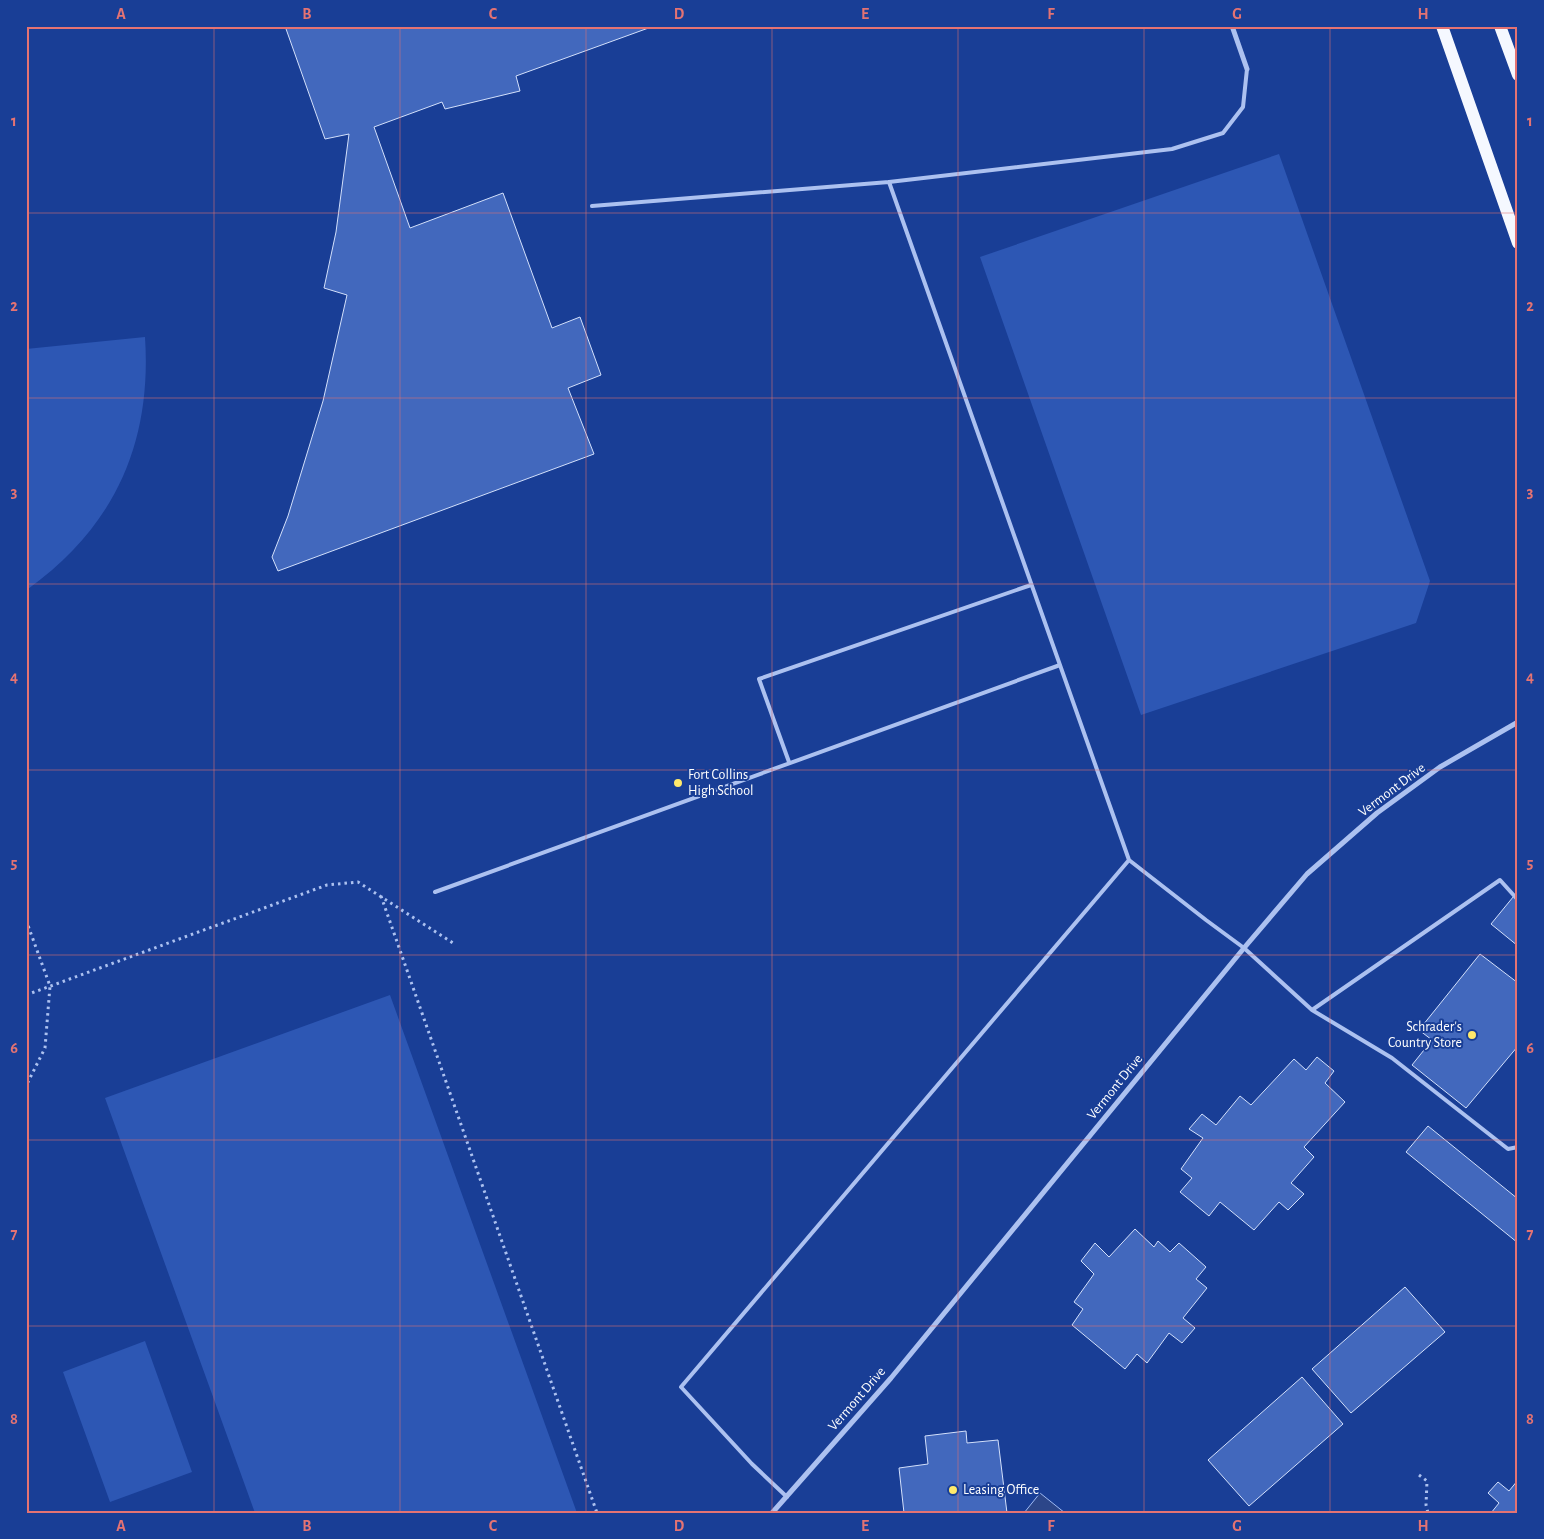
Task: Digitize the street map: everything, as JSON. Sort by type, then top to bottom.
[{"type":"main road","points":[[1442,26],[1518,243]]},
{"type":"main road","points":[[1500,26],[1518,75]]},
{"type":"street","points":[[1232,26],[1247,69]]},
{"type":"street","name":"Vermont Drive","points":[[772,1513],[891,1378],[1307,874],[1377,813],[1440,767],[1518,722]]},
{"type":"lane","points":[[592,206],[889,182],[1172,149],[1223,133],[1243,107],[1247,69]]},
{"type":"lane","points":[[889,182],[1129,860],[1244,948],[1312,1010],[1392,1058],[1508,1149],[1518,1147]]},
{"type":"lane","points":[[789,762],[759,679],[1031,585]]},
{"type":"lane","points":[[435,892],[1060,665]]},
{"type":"lane","points":[[787,1497],[752,1464],[681,1387],[1129,860]]},
{"type":"lane","points":[[1312,1010],[1500,880],[1518,900]]},
{"type":"path","points":[[26,995],[327,885],[358,882],[454,943]]},
{"type":"path","points":[[381,896],[597,1513]]},
{"type":"path","points":[[26,920],[50,986],[44,1048],[26,1086]]},
{"type":"path","points":[[1419,1476],[1427,1481],[1425,1487],[1428,1513]]},
{"type":"shaded area","points":[[1279,154],[1430,581],[1416,623],[1141,715],[980,257]]},
{"type":"shaded area","points":[[145,337],[146,376],[142,412],[134,447],[122,479],[105,510],[84,538],[58,564],[28,589],[26,586],[26,349]]},
{"type":"shaded area","points":[[390,995],[577,1513],[255,1513],[105,1098]]},
{"type":"shaded area","points":[[145,1341],[192,1472],[110,1502],[63,1372]]},
{"type":"shaded area","points":[[1040,1493],[1065,1513],[1024,1513]]},
{"type":"building","points":[[285,26],[654,26],[516,76],[520,91],[445,109],[442,102],[374,127],[410,228],[503,193],[552,328],[580,317],[601,375],[568,388],[594,454],[278,571],[272,557],[288,516],[323,401],[347,295],[324,288],[336,232],[349,134],[325,139]]},
{"type":"building","points":[[1518,891],[1518,946],[1491,924]]},
{"type":"building","name":"Schrader's Country Store","points":[[1480,954],[1518,983],[1518,1046],[1466,1108],[1412,1065],[1432,1040],[1419,1030]]},
{"type":"building","points":[[1317,1057],[1334,1071],[1325,1083],[1345,1102],[1304,1147],[1314,1157],[1291,1183],[1304,1194],[1288,1210],[1279,1202],[1254,1230],[1220,1202],[1209,1216],[1180,1192],[1192,1178],[1181,1169],[1203,1138],[1189,1129],[1202,1114],[1216,1125],[1240,1096],[1251,1105],[1294,1059],[1306,1070]]},
{"type":"building","points":[[1428,1126],[1518,1199],[1518,1243],[1406,1152]]},
{"type":"building","points":[[1135,1229],[1154,1247],[1158,1241],[1170,1252],[1179,1243],[1206,1267],[1196,1279],[1207,1288],[1183,1318],[1195,1328],[1182,1343],[1169,1333],[1147,1363],[1137,1354],[1125,1369],[1072,1325],[1083,1309],[1074,1302],[1094,1274],[1081,1261],[1095,1243],[1109,1257]]},
{"type":"building","points":[[1405,1287],[1445,1332],[1351,1413],[1312,1369]]},
{"type":"building","points":[[1302,1377],[1343,1424],[1249,1506],[1208,1460]]},
{"type":"building","name":"Leasing Office","points":[[966,1431],[967,1443],[998,1440],[1007,1513],[904,1513],[899,1468],[928,1464],[925,1436]]},
{"type":"building","points":[[1518,1480],[1518,1513],[1491,1513],[1499,1503],[1488,1493],[1498,1482],[1509,1491]]},
{"type":"place","name":"Fort Collins High School","points":[[678,783]]},
{"type":"place","name":"Schrader's Country Store","points":[[1472,1035]]},
{"type":"place","name":"Leasing Office","points":[[953,1490]]}]
